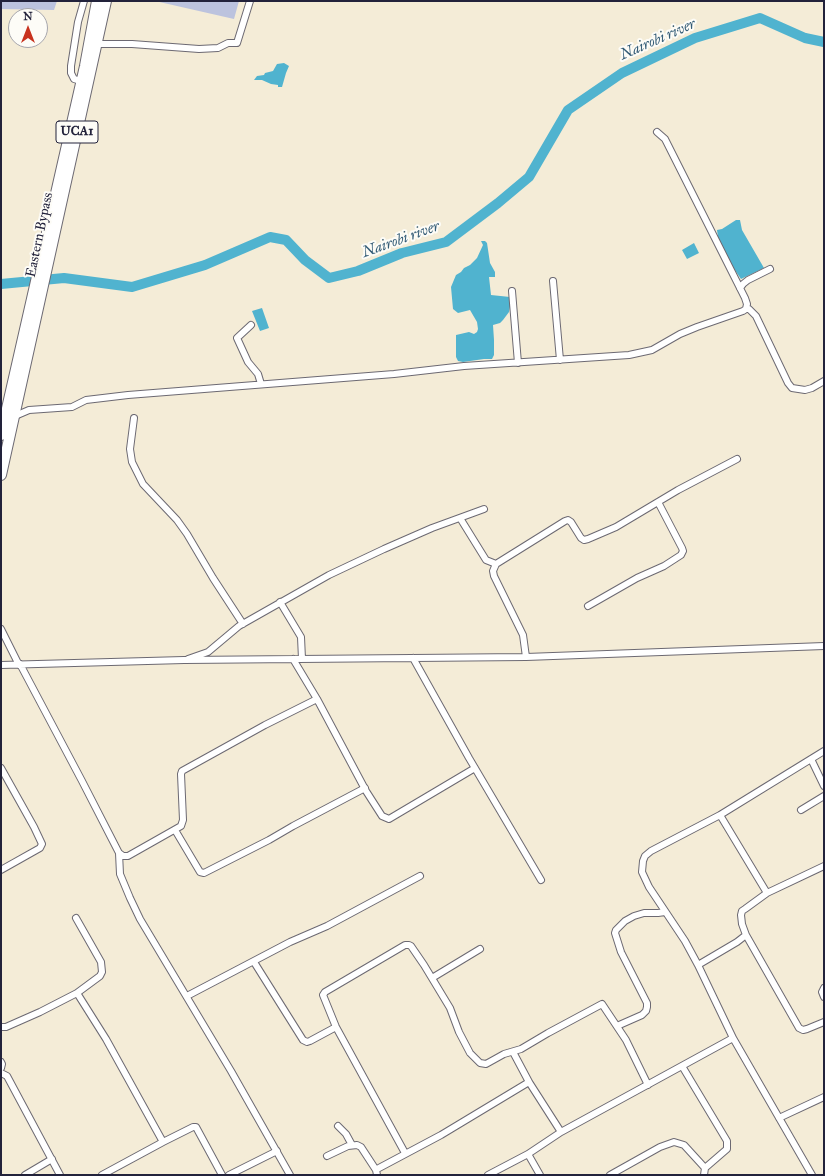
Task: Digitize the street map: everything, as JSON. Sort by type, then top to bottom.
[{"type":"main road","name":"Eastern Bypass","points":[[44,264],[97,1]]},
{"type":"main road","name":"Eastern Bypass","points":[[1,475],[15,416],[36,300],[106,1]]},
{"type":"main road","name":"Eastern Bypass","points":[[1,431],[36,300]]},
{"type":"street","points":[[81,81],[74,79],[71,73],[78,22],[84,1]]},
{"type":"street","points":[[97,44],[132,44],[199,49],[218,48],[228,43],[237,43],[250,1]]},
{"type":"street","points":[[657,132],[665,139],[740,288],[747,304],[746,309]]},
{"type":"street","points":[[740,288],[748,280],[770,269]]},
{"type":"street","points":[[553,281],[560,360]]},
{"type":"street","points":[[512,291],[518,363]]},
{"type":"street","points":[[15,416],[29,410],[72,407],[86,400],[98,398],[394,374],[464,366],[640,354],[652,350],[697,326],[731,316],[746,309],[749,309],[756,316],[788,383],[792,388],[805,390],[824,381]]},
{"type":"street","points":[[251,325],[237,338],[248,362],[258,374],[261,384]]},
{"type":"street","points":[[134,418],[130,449],[132,462],[143,484],[177,520],[187,534],[242,624]]},
{"type":"street","points":[[526,656],[523,635],[494,576],[493,571],[496,564],[568,520],[571,522],[581,538],[588,539],[616,527],[658,502],[737,460]]},
{"type":"street","points":[[588,606],[637,578],[664,566],[681,555],[683,551],[682,548],[658,502]]},
{"type":"street","points":[[184,660],[208,652],[231,631],[329,575],[432,528],[484,509]]},
{"type":"street","points":[[460,518],[486,560],[496,564]]},
{"type":"street","points":[[280,602],[301,637],[302,659]]},
{"type":"street","points":[[1,629],[119,854],[120,874],[140,919],[290,1175]]},
{"type":"street","points":[[1,665],[184,660],[526,656],[824,646]]},
{"type":"street","points":[[413,658],[475,768],[541,880]]},
{"type":"street","points":[[294,659],[382,816],[389,819],[475,768]]},
{"type":"street","points":[[119,854],[128,856],[180,826],[183,820],[182,771],[264,725],[317,698]]},
{"type":"street","points":[[812,1175],[733,1038],[698,965],[679,932],[649,887],[642,872],[642,866],[645,856],[651,851],[720,815],[824,751]]},
{"type":"street","points":[[811,759],[824,786]]},
{"type":"street","points":[[1,768],[42,844],[40,848],[1,870]]},
{"type":"street","points":[[175,830],[200,872],[204,873],[365,788]]},
{"type":"street","points":[[800,810],[824,796]]},
{"type":"street","points":[[720,815],[767,894]]},
{"type":"street","points":[[824,866],[767,894],[742,912],[742,924],[746,935],[799,1028],[803,1030],[824,1022]]},
{"type":"street","points":[[186,996],[290,942],[327,926],[420,876]]},
{"type":"street","points":[[617,1026],[642,1015],[648,1007],[621,952],[615,933],[616,930],[625,921],[634,916],[644,913],[665,912]]},
{"type":"street","points":[[1,1027],[6,1027],[33,1015],[77,993],[100,976],[102,967],[76,918]]},
{"type":"street","points":[[698,965],[746,935]]},
{"type":"street","points":[[405,1153],[336,1026],[323,995],[325,992],[405,945],[411,946],[432,978],[450,1008],[467,1048],[480,1063],[486,1064],[504,1054],[521,1049],[602,1004],[626,1040],[648,1085]]},
{"type":"street","points":[[432,978],[480,949]]},
{"type":"street","points":[[254,962],[303,1040],[307,1042],[310,1041],[336,1026]]},
{"type":"street","points":[[824,988],[822,992],[824,997]]},
{"type":"street","points":[[77,993],[106,1039],[163,1142]]},
{"type":"street","points":[[488,1175],[528,1154],[561,1132],[733,1038]]},
{"type":"street","points":[[513,1052],[529,1082],[561,1132]]},
{"type":"street","points":[[1,1062],[1,1068]]},
{"type":"street","points":[[610,1175],[674,1142],[684,1145],[705,1172],[727,1148],[727,1141],[682,1066]]},
{"type":"street","points":[[1,1073],[7,1076],[60,1175]]},
{"type":"street","points":[[377,1173],[378,1168],[442,1135],[529,1082]]},
{"type":"street","points":[[778,1118],[824,1097]]},
{"type":"street","points":[[338,1126],[346,1134],[352,1145]]},
{"type":"street","points":[[102,1175],[193,1127],[196,1127],[222,1175]]},
{"type":"street","points":[[327,1156],[352,1145],[361,1147],[377,1173]]},
{"type":"street","points":[[229,1175],[277,1151]]},
{"type":"street","points":[[528,1154],[540,1175]]},
{"type":"street","points":[[25,1175],[52,1159]]},
{"type":"shaded area","points":[[1,1],[57,1],[54,10],[48,10],[48,8],[1,9]]},
{"type":"shaded area","points":[[155,1],[239,1],[234,19]]},
{"type":"water","points":[[284,63],[289,66],[282,87],[278,87],[278,85],[262,80],[254,80],[257,76],[273,71],[277,64]]},
{"type":"water","points":[[736,220],[740,220],[742,230],[764,268],[741,279],[730,263],[718,237],[717,230],[722,229]]},
{"type":"water","points":[[481,241],[485,241],[487,243],[490,263],[495,272],[495,277],[489,277],[491,295],[510,297],[511,300],[509,312],[500,323],[493,325],[494,355],[492,359],[463,362],[458,361],[456,357],[456,335],[469,332],[474,334],[478,329],[477,322],[470,310],[458,313],[453,309],[451,287],[456,275],[477,258],[483,245]]},
{"type":"water","points":[[694,243],[699,253],[687,259],[682,250]]},
{"type":"water","points":[[262,308],[269,328],[260,331],[252,311]]},
{"type":"waterway","name":"Nairobi river","points":[[1,284],[64,278],[132,287],[205,265],[270,237],[286,240],[305,260],[329,278],[358,271],[402,253],[446,242],[498,203],[529,177],[568,110],[622,73],[695,38],[760,18],[805,38],[824,42]]}]
